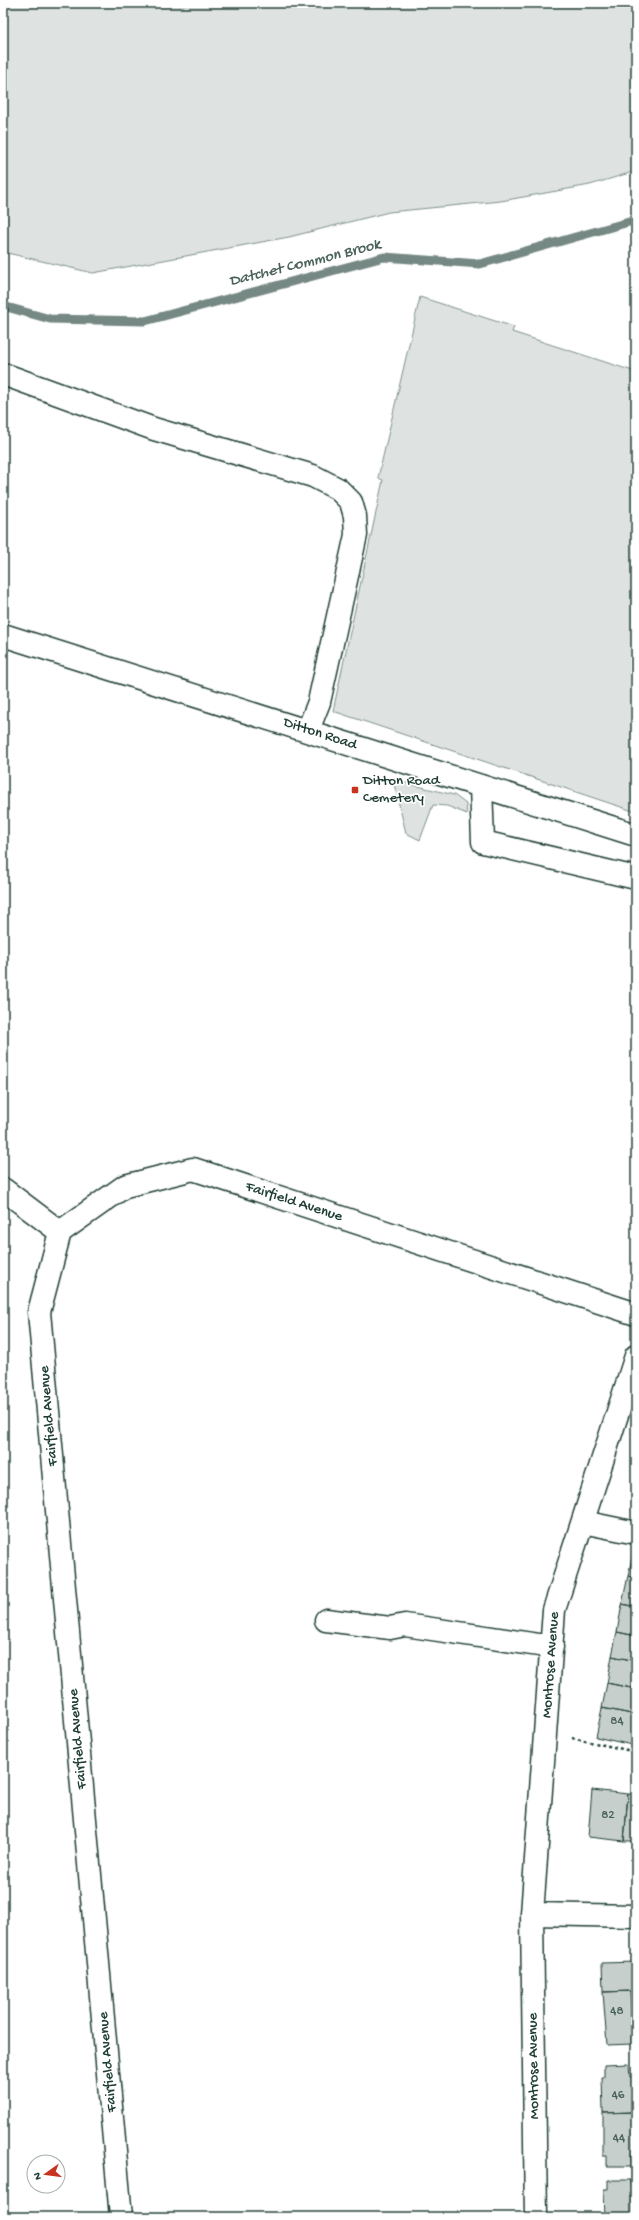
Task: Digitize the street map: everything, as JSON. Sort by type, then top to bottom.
[{"type":"street","points":[[3,374],[154,428],[313,476],[338,489],[351,502],[355,516],[356,535],[319,702],[308,730]]},
{"type":"street","name":"Ditton Road","points":[[3,635],[308,730],[636,836]]},
{"type":"street","points":[[480,786],[483,842],[636,878]]},
{"type":"street","name":"Fairfield Avenue","points":[[122,2217],[39,1312],[60,1232],[125,1186],[193,1169],[636,1314]]},
{"type":"street","points":[[3,1189],[60,1232]]},
{"type":"street","name":"Montrose Avenue","points":[[536,2217],[532,1914],[554,1610],[636,1356]]},
{"type":"street","points":[[583,1522],[636,1533]]},
{"type":"street","points":[[326,1620],[390,1628],[405,1625],[552,1647]]},
{"type":"street","points":[[532,1914],[636,1916]]},
{"type":"path","points":[[546,1732],[636,1752]]},
{"type":"shaded area","points":[[3,3],[636,3],[636,171],[590,185],[501,201],[389,212],[289,237],[93,273],[3,252]]},
{"type":"shaded area","points":[[420,297],[514,327],[512,332],[636,372],[636,812],[333,711],[383,480],[378,478]]},
{"type":"shaded area","points":[[393,780],[454,795],[466,804],[467,814],[447,806],[433,805],[420,840],[406,833]]},
{"type":"building","points":[[634,1548],[636,1548],[636,1578],[628,1576]]},
{"type":"building","points":[[628,1576],[636,1578],[636,1607],[622,1604]]},
{"type":"building","points":[[622,1604],[636,1607],[636,1636],[617,1632]]},
{"type":"building","points":[[617,1632],[636,1636],[636,1661],[612,1656]]},
{"type":"building","points":[[612,1656],[636,1661],[636,1689],[607,1683]]},
{"type":"building","points":[[607,1683],[636,1689],[636,1715],[602,1708]]},
{"type":"building","points":[[602,1708],[636,1715],[632,1745],[596,1737]]},
{"type":"building","points":[[592,1790],[628,1794],[624,1841],[588,1837]]},
{"type":"building","points":[[628,1794],[636,1794],[636,1841],[624,1841]]},
{"type":"building","points":[[636,1962],[636,1991],[603,1992],[602,1963]]},
{"type":"building","points":[[630,1991],[632,2044],[607,2045],[603,1992]]},
{"type":"building","points":[[629,2064],[630,2077],[633,2077],[633,2112],[603,2113],[602,2077],[604,2077],[604,2065]]},
{"type":"building","points":[[633,2112],[636,2148],[635,2155],[631,2155],[632,2166],[607,2166],[607,2156],[603,2156],[603,2113]]},
{"type":"building","points":[[608,2180],[631,2180],[632,2188],[635,2189],[636,2217],[605,2217],[604,2189],[608,2189]]},
{"type":"waterway","name":"Datchet Common Brook","points":[[3,306],[50,319],[145,321],[384,257],[480,264],[636,220]]},
{"type":"place","name":"Ditton Road Cemetery","points":[[355,790]]}]
